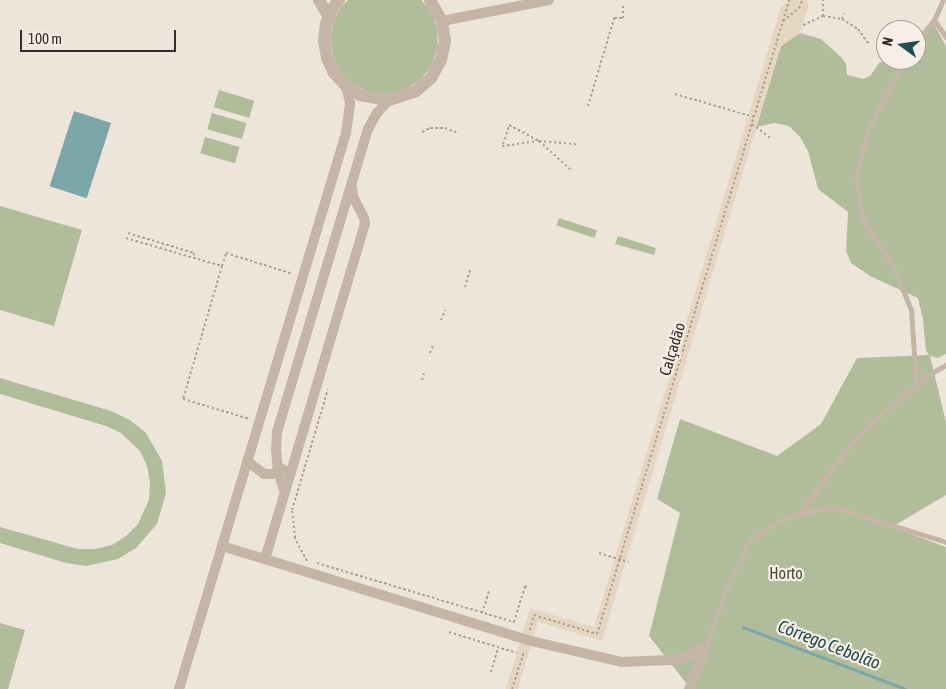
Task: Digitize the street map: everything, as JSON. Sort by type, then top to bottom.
[{"type":"street","points":[[319,0],[329,17]]},
{"type":"street","points":[[339,0],[329,17],[324,42],[327,58],[334,73],[346,86],[360,95],[389,100],[416,91],[431,78],[441,60],[444,41],[442,21],[430,0]]},
{"type":"street","points":[[442,21],[549,0]]},
{"type":"street","points":[[179,689],[348,124],[350,102],[346,86]]},
{"type":"street","points":[[285,493],[278,472],[277,432],[368,129],[377,113],[389,100]]},
{"type":"street","points":[[265,559],[365,224],[353,196],[352,184]]},
{"type":"street","points":[[247,461],[264,474],[278,472],[294,463]]},
{"type":"street","points":[[222,546],[527,640],[622,662],[670,660],[703,652]]},
{"type":"street","points":[[688,689],[703,652]]},
{"type":"lane","points":[[926,30],[934,20],[943,0]]},
{"type":"lane","points":[[934,20],[946,37]]},
{"type":"lane","points":[[900,70],[870,125],[856,176],[862,219],[892,265],[911,310],[916,383]]},
{"type":"lane","points":[[800,514],[851,445],[868,426],[916,383],[946,366]]},
{"type":"lane","points":[[703,652],[729,583],[750,542],[764,530],[800,514],[818,509],[837,508],[946,542]]},
{"type":"path","name":"Calçadão","points":[[530,630],[534,615],[598,634],[789,0]]},
{"type":"path","points":[[783,21],[800,8],[802,0]]},
{"type":"path","points":[[823,0],[823,16]]},
{"type":"path","points":[[588,106],[614,18],[623,18],[623,2]]},
{"type":"path","points":[[842,19],[844,13]]},
{"type":"path","points":[[803,25],[823,16],[842,19],[858,29],[869,44]]},
{"type":"path","points":[[675,94],[754,117]]},
{"type":"path","points":[[752,124],[771,139]]},
{"type":"path","points":[[570,169],[539,141],[509,126],[503,145],[539,141],[578,144]]},
{"type":"path","points":[[422,132],[430,128],[445,128],[456,132]]},
{"type":"path","points":[[128,233],[194,253],[193,258]]},
{"type":"path","points":[[126,238],[222,266]]},
{"type":"path","points":[[233,256],[235,251]]},
{"type":"path","points":[[254,422],[183,399],[222,266],[226,253],[297,276]]},
{"type":"path","points":[[465,287],[470,270]]},
{"type":"path","points":[[441,320],[445,310]]},
{"type":"path","points":[[430,353],[433,345]]},
{"type":"path","points":[[422,380],[424,373]]},
{"type":"path","points":[[328,389],[292,510],[295,538],[307,560],[514,622],[525,586],[527,586]]},
{"type":"path","points":[[599,553],[629,562]]},
{"type":"path","points":[[482,613],[488,591]]},
{"type":"path","points":[[449,632],[517,653]]},
{"type":"path","points":[[512,689],[525,645]]},
{"type":"path","points":[[491,672],[498,647]]},
{"type":"green space","points":[[348,0],[421,0],[431,11],[437,28],[438,47],[432,65],[421,79],[406,90],[388,94],[369,92],[352,84],[340,72],[333,56],[330,39],[333,22],[341,7]]},
{"type":"green space","name":"Horto","points":[[934,24],[946,46],[946,354],[938,358],[930,356],[946,422],[946,495],[892,527],[946,547],[946,689],[691,689],[649,636],[680,513],[657,499],[680,419],[777,456],[821,424],[857,358],[929,355],[926,351],[923,319],[918,298],[870,276],[851,263],[846,251],[848,212],[818,189],[808,151],[800,137],[789,126],[774,123],[756,127],[781,46],[800,33],[821,39],[841,57],[846,64],[847,75],[863,79],[870,76],[876,67],[876,70],[926,70],[926,32]]},
{"type":"green space","points":[[219,90],[254,101],[249,118],[214,107]]},
{"type":"green space","points":[[212,113],[247,123],[242,139],[207,129]]},
{"type":"green space","points":[[205,137],[240,147],[235,163],[200,153]]},
{"type":"green space","points":[[0,206],[82,230],[54,326],[0,310]]},
{"type":"green space","points":[[559,218],[597,230],[595,238],[557,226]]},
{"type":"green space","points":[[618,236],[656,248],[654,255],[615,244]]},
{"type":"green space","points":[[0,378],[111,411],[130,420],[146,433],[162,461],[166,493],[157,524],[136,548],[118,559],[86,566],[66,563],[0,543],[0,527],[78,549],[95,549],[112,545],[126,536],[138,524],[149,500],[150,483],[147,466],[140,451],[121,433],[106,426],[0,394]]},
{"type":"green space","points":[[0,623],[25,630],[8,689],[0,689]]},
{"type":"shaded area","points":[[791,0],[808,0],[808,7],[800,33],[781,46],[602,641],[538,622],[518,689],[506,689],[530,608],[594,627],[781,7]]},
{"type":"water","points":[[74,111],[111,123],[87,198],[50,186]]},
{"type":"waterway","name":"Córrego Cebolão","points":[[743,627],[905,689]]}]
